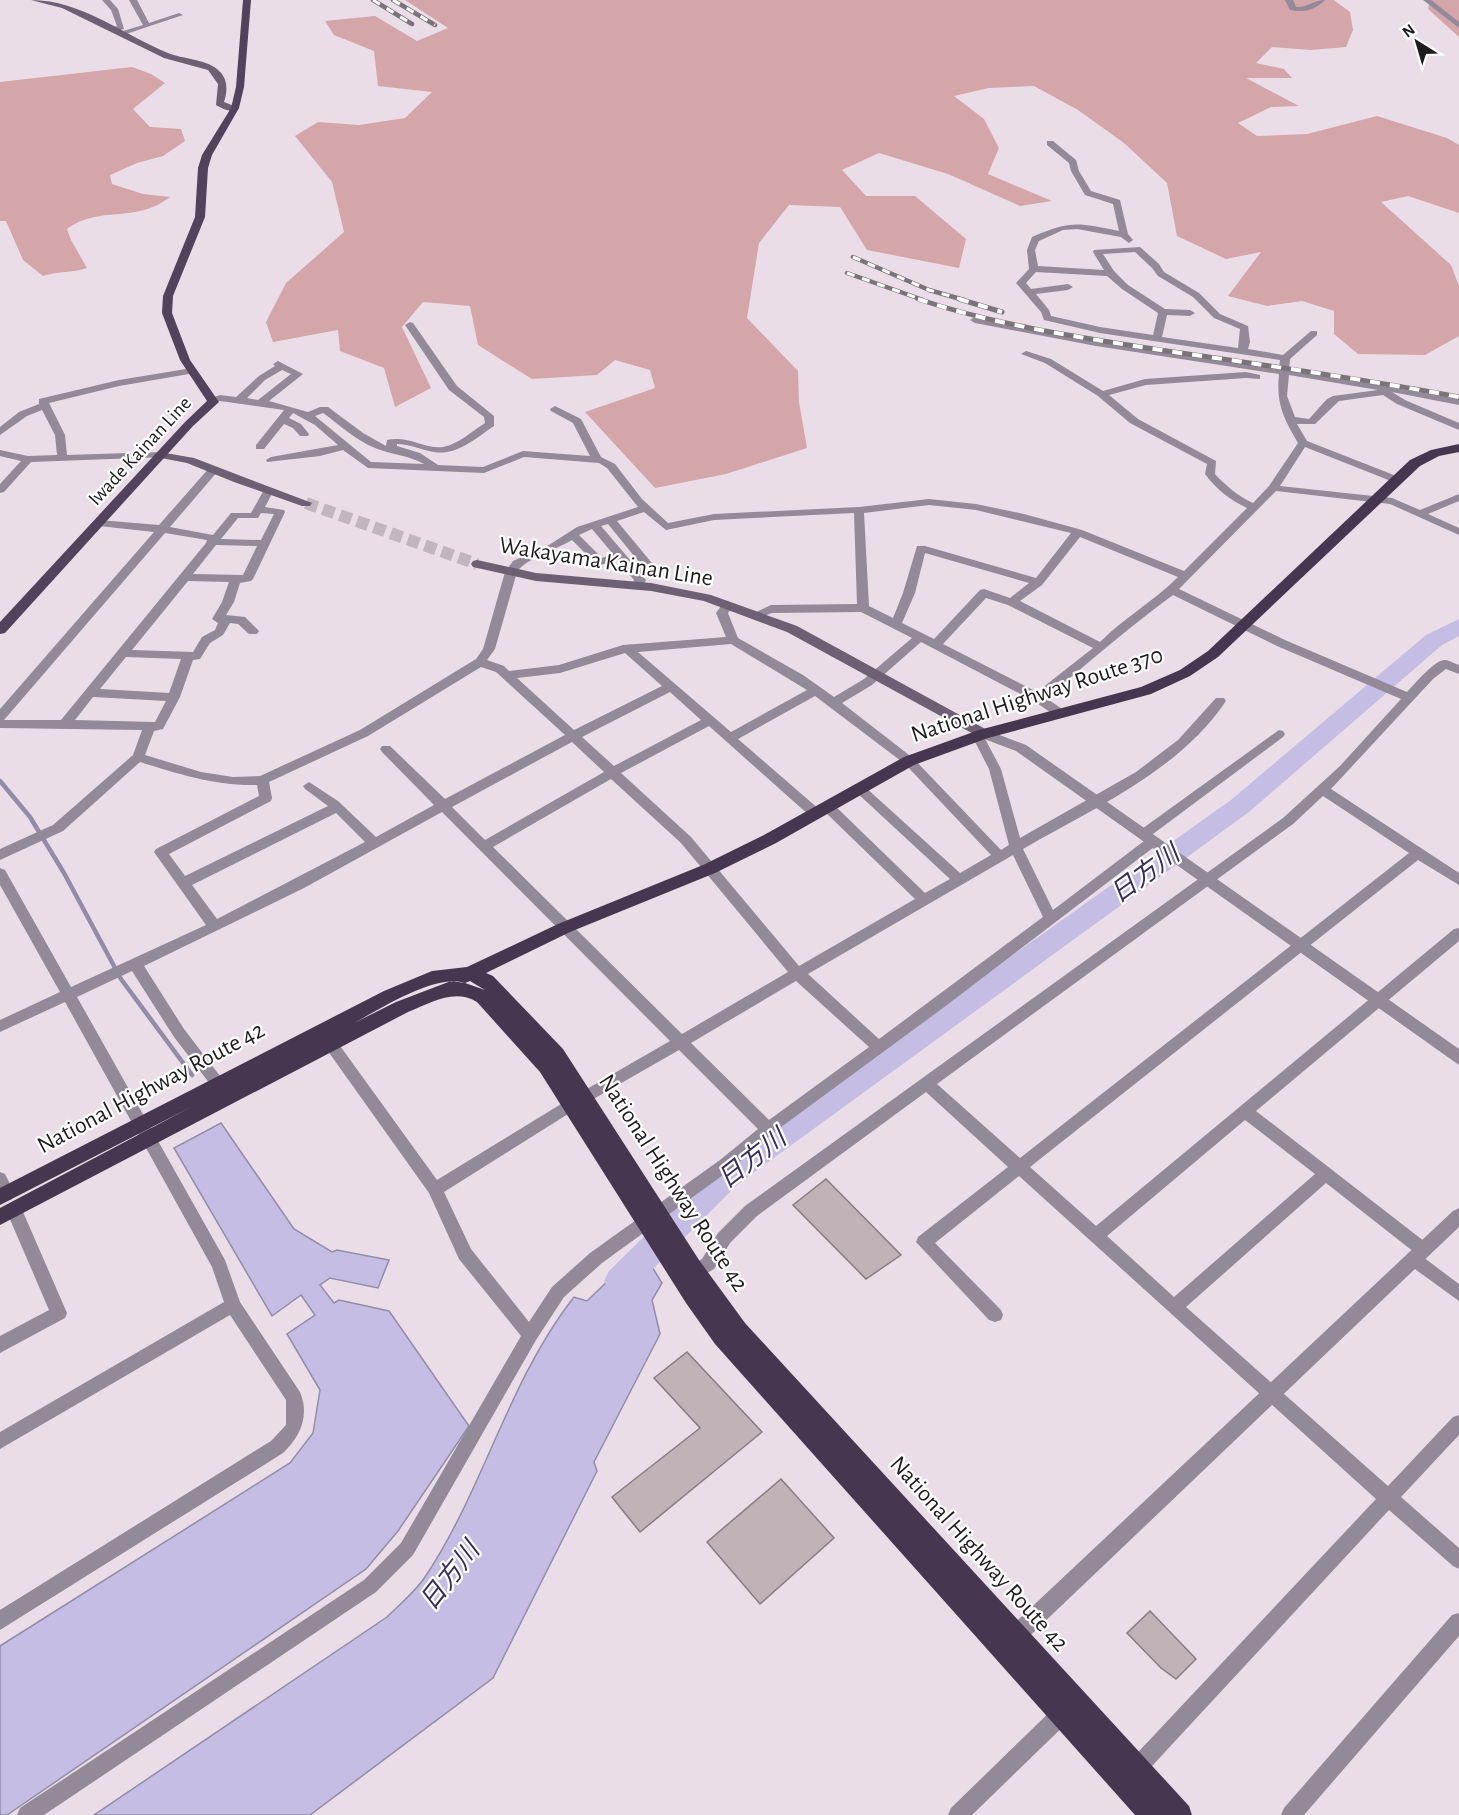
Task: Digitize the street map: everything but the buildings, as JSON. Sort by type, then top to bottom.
[{"type":"highway","name":"National Highway Route 370","points":[[470,974],[564,928],[709,869],[909,761],[981,735],[1146,691],[1185,673],[1214,654],[1377,499],[1395,479],[1415,463],[1435,453],[1459,448]]},
{"type":"highway","name":"National Highway Route 370","points":[[426,988],[458,967],[517,951]]},
{"type":"highway","name":"National Highway Route 370","points":[[503,997],[495,986],[491,974],[497,964],[517,951]]},
{"type":"highway","name":"National Highway Route 42","points":[[4,1199],[144,1132],[325,1036],[452,974],[470,974],[487,981],[557,1054],[578,1101],[688,1273],[1068,1708],[1130,1775],[1180,1815]]},
{"type":"highway","name":"National Highway Route 42","points":[[426,988],[457,988],[480,994],[578,1101]]},
{"type":"highway","name":"National Highway Route 42","points":[[1130,1775],[1151,1815]]},
{"type":"main road","points":[[35,0],[64,6],[167,56],[211,68],[217,72],[224,86],[225,93],[219,103],[235,108]]},
{"type":"main road","name":"Iwade Kainan Line","points":[[0,630],[213,399],[192,371],[167,314],[168,296],[200,217],[202,168],[207,155],[235,108],[240,87],[247,0]]},
{"type":"main road","points":[[160,455],[190,460],[306,503]]},
{"type":"main road","name":"Wakayama Kainan Line","points":[[477,564],[564,581],[636,579],[728,605],[792,629],[877,674],[981,735]]},
{"type":"street","points":[[106,0],[114,9],[121,27],[119,32],[147,26],[179,15]]},
{"type":"street","points":[[133,0],[147,26]]},
{"type":"street","points":[[1289,0],[1293,8],[1297,10],[1315,6],[1321,0]]},
{"type":"street","points":[[1427,0],[1459,26]]},
{"type":"street","points":[[1050,144],[1072,162],[1088,193],[1117,202],[1124,235],[1156,266],[1161,274],[1196,295],[1217,316],[1245,328],[1245,342],[1242,351]]},
{"type":"street","points":[[1124,235],[1077,226],[1061,228],[1035,239],[1031,250],[1034,269],[1021,284],[1046,312],[1047,318],[1285,358]]},
{"type":"street","points":[[1137,249],[1097,252],[1110,273],[1125,287],[1163,312],[1190,313]]},
{"type":"street","points":[[1034,269],[1110,273]]},
{"type":"street","points":[[1029,292],[1068,287]]},
{"type":"street","points":[[1156,338],[1163,312]]},
{"type":"street","points":[[975,320],[1283,377],[1459,402]]},
{"type":"street","points":[[410,325],[453,388],[489,416],[490,424],[454,447],[440,450],[402,440],[390,442],[392,448],[416,455],[437,467]]},
{"type":"street","points":[[1314,333],[1285,358],[1283,377],[1282,396],[1303,443],[1395,479]]},
{"type":"street","points":[[1026,354],[1047,360],[1102,394],[1134,422],[1186,447],[1212,463],[1210,474],[1217,483],[1238,501],[1254,507]]},
{"type":"street","points":[[237,401],[280,365],[303,370],[259,404]]},
{"type":"street","points":[[62,458],[60,435],[43,401],[192,371]]},
{"type":"street","points":[[1102,394],[1145,382],[1246,375],[1283,377]]},
{"type":"street","points":[[1291,420],[1311,422],[1330,401],[1337,398],[1386,390],[1401,402],[1459,427]]},
{"type":"street","points":[[213,399],[259,404],[307,416],[368,465],[484,470],[523,454],[597,459],[611,466],[646,508],[666,527],[714,517],[859,510],[929,502],[976,507],[1078,532],[1185,576]]},
{"type":"street","points":[[0,432],[23,414],[45,405]]},
{"type":"street","points":[[307,416],[324,409],[344,421],[361,437],[390,450],[403,451]]},
{"type":"street","points":[[555,409],[576,421],[597,459]]},
{"type":"street","points":[[260,447],[290,410]]},
{"type":"street","points":[[282,419],[297,426],[304,434]]},
{"type":"street","points":[[1038,698],[1101,647],[1125,624],[1172,590],[1273,488],[1303,443]]},
{"type":"street","points":[[271,460],[344,447]]},
{"type":"street","points":[[0,453],[28,459],[160,455]]},
{"type":"street","points":[[0,490],[28,459]]},
{"type":"street","points":[[0,717],[214,469]]},
{"type":"street","points":[[1273,488],[1392,501],[1459,532]]},
{"type":"street","points":[[65,724],[213,540],[224,531],[235,515],[254,516],[269,490]]},
{"type":"street","points":[[1421,513],[1459,497]]},
{"type":"street","points":[[138,757],[201,776],[232,780],[262,780],[364,733],[480,662],[489,649],[511,572],[517,563],[553,547],[572,534],[594,524],[646,508]]},
{"type":"street","points":[[185,577],[247,579],[262,543],[271,533],[280,512],[259,509]]},
{"type":"street","points":[[859,510],[862,608]]},
{"type":"street","points":[[594,524],[620,555],[636,579],[650,568],[610,520]]},
{"type":"street","points":[[99,522],[162,529],[213,540],[262,543]]},
{"type":"street","points":[[1012,602],[1038,582],[1078,532]]},
{"type":"street","points":[[572,534],[600,562],[620,555]]},
{"type":"street","points":[[896,624],[909,593],[921,548],[1038,582]]},
{"type":"street","points":[[121,653],[196,656],[206,640],[219,632],[236,579]]},
{"type":"street","points":[[1172,590],[1244,625],[1405,696]]},
{"type":"street","points":[[936,645],[984,593],[1012,602],[1101,647]]},
{"type":"street","points":[[728,605],[722,613],[733,640]]},
{"type":"street","points":[[756,615],[771,609],[862,608],[1038,698],[1061,714]]},
{"type":"street","points":[[222,619],[241,620],[253,631]]},
{"type":"street","points":[[834,703],[877,674],[920,637]]},
{"type":"street","points":[[507,675],[560,669],[628,649],[733,640],[761,654],[816,690],[909,761],[999,856]]},
{"type":"street","points":[[628,649],[730,738],[821,810],[924,900]]},
{"type":"street","points":[[0,724],[159,726],[174,697],[188,656]]},
{"type":"street","points":[[480,662],[500,669],[507,675],[686,840],[798,974],[878,1047]]},
{"type":"street","points":[[688,1273],[708,1264],[724,1238],[751,1211],[1205,878],[1288,822],[1323,790],[1405,696],[1444,664],[1459,670]]},
{"type":"street","points":[[0,1026],[214,926],[374,843],[571,735],[672,687]]},
{"type":"street","points":[[730,738],[816,690]]},
{"type":"street","points":[[90,693],[174,697]]},
{"type":"street","points":[[435,1189],[578,1101],[1140,775],[1182,743],[1220,701]]},
{"type":"street","points":[[483,847],[611,773],[711,720]]},
{"type":"street","points":[[0,855],[58,828],[138,757],[149,728],[145,727]]},
{"type":"street","points":[[27,1815],[370,1586],[407,1549],[530,1335],[551,1302],[566,1284],[596,1258],[654,1221],[768,1129],[1050,918],[1151,840],[1279,734]]},
{"type":"street","points":[[981,735],[1021,748],[1459,1058]]},
{"type":"street","points":[[981,735],[995,769],[1016,847],[1050,918]]},
{"type":"street","points":[[386,749],[768,1129]]},
{"type":"street","points":[[214,926],[161,852],[266,798],[262,780]]},
{"type":"street","points":[[309,786],[318,795],[329,799],[374,843]]},
{"type":"street","points":[[860,789],[958,880]]},
{"type":"street","points":[[1323,790],[1459,880]]},
{"type":"street","points":[[183,883],[337,807]]},
{"type":"street","points":[[995,1315],[924,1242],[1418,853]]},
{"type":"street","points":[[0,873],[219,1264],[233,1305],[294,1398],[296,1414],[292,1433],[277,1447],[0,1621]]},
{"type":"street","points":[[1095,1236],[1459,933]]},
{"type":"street","points":[[135,964],[178,1033],[222,1090]]},
{"type":"street","points":[[325,1036],[435,1189],[465,1254],[530,1335]]},
{"type":"street","points":[[927,1084],[1459,1560]]},
{"type":"street","points":[[1245,1111],[1326,1174],[1419,1254],[1459,1294]]},
{"type":"street","points":[[1174,1306],[1326,1174]]},
{"type":"street","points":[[0,1345],[59,1314],[4,1199]]},
{"type":"street","points":[[1010,1642],[1459,1216]]},
{"type":"street","points":[[0,1441],[233,1305]]},
{"type":"street","points":[[1130,1775],[1459,1423]]},
{"type":"street","points":[[1291,1815],[1459,1622]]},
{"type":"street","points":[[958,1815],[1068,1708]]},
{"type":"shaded area","points":[[405,0],[1334,0],[1350,12],[1353,30],[1346,47],[1311,50],[1272,47],[1256,63],[1284,69],[1292,78],[1246,78],[1299,106],[1271,107],[1238,123],[1257,136],[1307,134],[1377,116],[1447,138],[1459,145],[1459,213],[1408,196],[1381,202],[1451,265],[1459,286],[1459,336],[1425,355],[1358,354],[1334,334],[1334,311],[1302,301],[1267,306],[1228,296],[1261,252],[1226,259],[1177,236],[1167,183],[1124,143],[1078,110],[1034,86],[989,88],[954,96],[984,119],[999,148],[988,174],[1052,201],[1020,206],[948,174],[879,153],[842,170],[866,196],[915,196],[966,239],[959,268],[867,250],[840,207],[789,205],[759,243],[747,318],[798,371],[799,402],[807,448],[726,474],[655,488],[585,412],[655,388],[650,370],[615,360],[597,375],[532,379],[478,345],[470,306],[423,302],[402,327],[431,388],[395,407],[384,368],[340,351],[338,330],[273,342],[266,322],[286,283],[344,232],[332,182],[295,136],[318,122],[359,125],[405,118],[432,92],[378,86],[374,51],[334,35],[325,21],[375,16],[417,41],[448,28]]},
{"type":"shaded area","points":[[1430,0],[1459,0],[1459,37],[1428,9]]},
{"type":"shaded area","points":[[132,67],[151,74],[165,83],[133,109],[150,127],[181,129],[185,141],[163,156],[137,163],[110,175],[112,184],[143,194],[170,197],[143,210],[92,217],[67,229],[87,268],[43,276],[23,260],[6,221],[0,221],[0,82]]},
{"type":"water","points":[[221,1123],[294,1229],[332,1252],[337,1250],[389,1260],[378,1288],[330,1278],[320,1285],[334,1303],[339,1300],[389,1311],[469,1426],[398,1531],[366,1569],[7,1815],[0,1815],[0,1646],[290,1463],[313,1433],[320,1390],[287,1334],[315,1315],[301,1295],[272,1316],[174,1148]]},
{"type":"water","points":[[641,1249],[662,1283],[652,1300],[660,1334],[594,1462],[597,1471],[493,1678],[310,1815],[94,1815],[387,1617],[412,1593],[446,1543],[513,1399],[551,1330],[574,1297],[587,1301]]},
{"type":"waterway","name":"日方川","points":[[620,1281],[727,1175],[1240,806],[1434,640],[1459,626]]},
{"type":"waterway","points":[[0,781],[30,817],[64,873],[121,979],[192,1075]]},
{"type":"tunnel","points":[[306,503],[477,564]]},
{"type":"railway","points":[[373,0],[412,24]]},
{"type":"railway","points":[[393,0],[435,25]]},
{"type":"railway","points":[[853,257],[929,290],[964,300]]},
{"type":"railway","points":[[847,273],[923,300]]},
{"type":"railway","points":[[918,299],[979,317],[1073,336],[1459,397]]},
{"type":"railway","points":[[959,299],[1002,312]]}]
